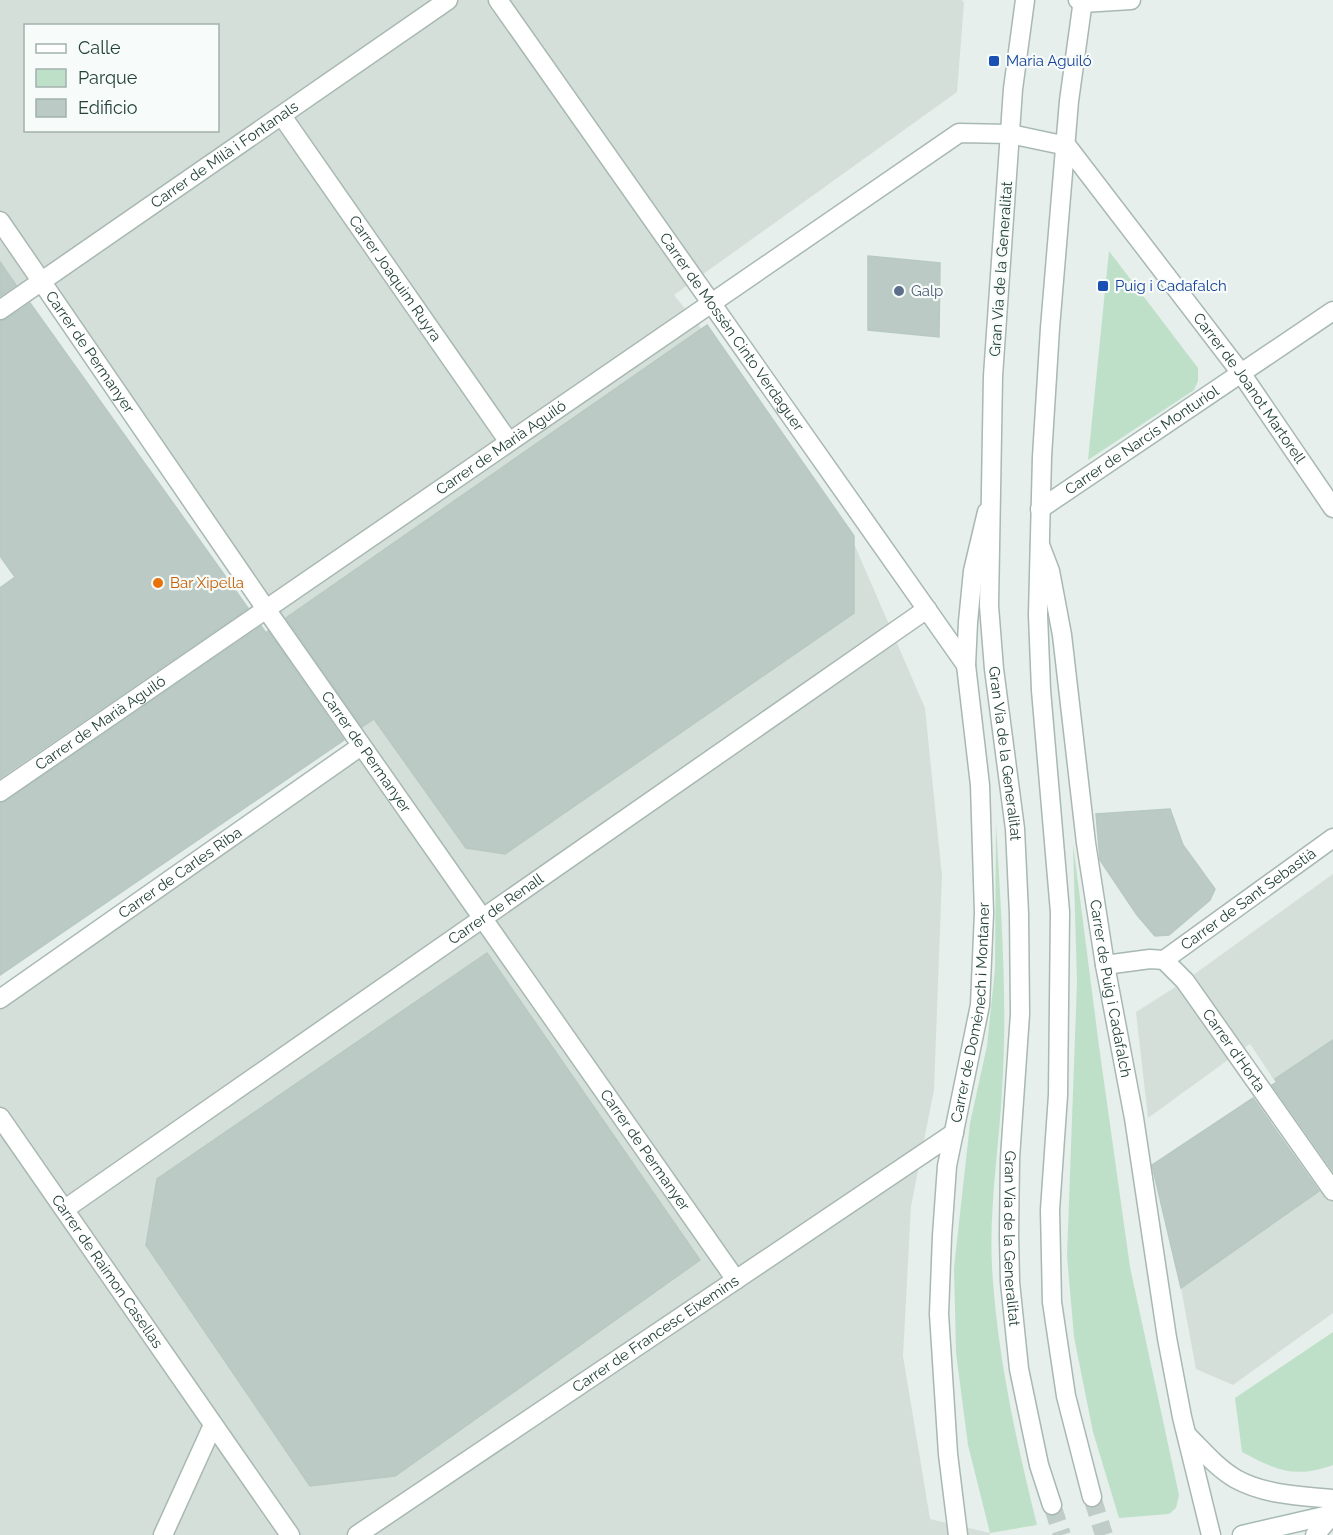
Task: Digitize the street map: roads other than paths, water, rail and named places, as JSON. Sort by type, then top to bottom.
[{"type":"street","name":"Carrer de Milà i Fontanals","points":[[0,310],[448,0]]},
{"type":"street","name":"Carrer de Mossèn Cinto Verdaguer","points":[[498,0],[966,665]]},
{"type":"street","name":"Gran Via de la Generalitat","points":[[1025,0],[1013,81],[993,376],[989,606],[994,669],[1014,829],[1020,932],[1020,1014],[1008,1235],[1010,1282],[1019,1369],[1039,1465],[1052,1505]]},
{"type":"street","points":[[1092,1497],[1066,1396],[1052,1290],[1050,1210],[1058,1095],[1060,912],[1041,690],[1038,615],[1039,541],[1050,328],[1069,101],[1081,1],[1131,0]]},
{"type":"street","name":"Carrer Joaquim Ruyra","points":[[282,116],[509,442]]},
{"type":"street","name":"Carrer de Marià Aguiló","points":[[0,792],[959,133],[1010,135]]},
{"type":"street","points":[[1010,135],[1067,146]]},
{"type":"street","name":"Carrer de Joanot Martorell","points":[[1067,146],[1241,373],[1333,508]]},
{"type":"street","name":"Carrer de Permanyer","points":[[0,221],[361,746],[736,1280]]},
{"type":"street","name":"Carrer de Narcís Monturiol","points":[[1040,509],[1333,311]]},
{"type":"street","name":"Carrer de Domènech i Montaner","points":[[958,1535],[945,1420],[939,1314],[947,1166],[981,1005],[984,913],[980,785],[966,665],[973,571],[992,490]]},
{"type":"street","name":"Carrer de Puig i Cadafalch","points":[[1039,541],[1050,571],[1062,635],[1086,843],[1105,965],[1134,1118],[1167,1338],[1186,1435],[1211,1535]]},
{"type":"street","name":"Carrer de Renall","points":[[65,1209],[927,609]]},
{"type":"street","name":"Carrer de Carles Riba","points":[[0,999],[361,746]]},
{"type":"street","name":"Carrer de Sant Sebastià","points":[[1164,960],[1333,838]]},
{"type":"street","points":[[1105,965],[1150,959],[1164,960]]},
{"type":"street","name":"Carrer d'Horta","points":[[1164,960],[1185,981],[1333,1191]]},
{"type":"street","name":"Carrer de Raimon Casellas","points":[[0,1117],[290,1535]]},
{"type":"street","name":"Carrer de Francesc Eixemins","points":[[357,1535],[954,1132]]},
{"type":"street","points":[[163,1535],[213,1425]]},
{"type":"street","points":[[1186,1435],[1210,1459],[1237,1479],[1272,1492],[1333,1499]]},
{"type":"street","points":[[1242,1535],[1333,1514]]},
{"type":"street","points":[[1315,1535],[1333,1514]]},
{"type":"tunnel","points":[[1092,1497],[1104,1535]]},
{"type":"tunnel","points":[[1052,1505],[1062,1535]]},
{"type":"place","name":"Maria Aguiló","points":[[994,61]]},
{"type":"place","name":"Puig i Cadafalch","points":[[1103,286]]},
{"type":"place","name":"Galp","points":[[899,291]]},
{"type":"place","name":"Bar Xipella","points":[[158,583]]}]
